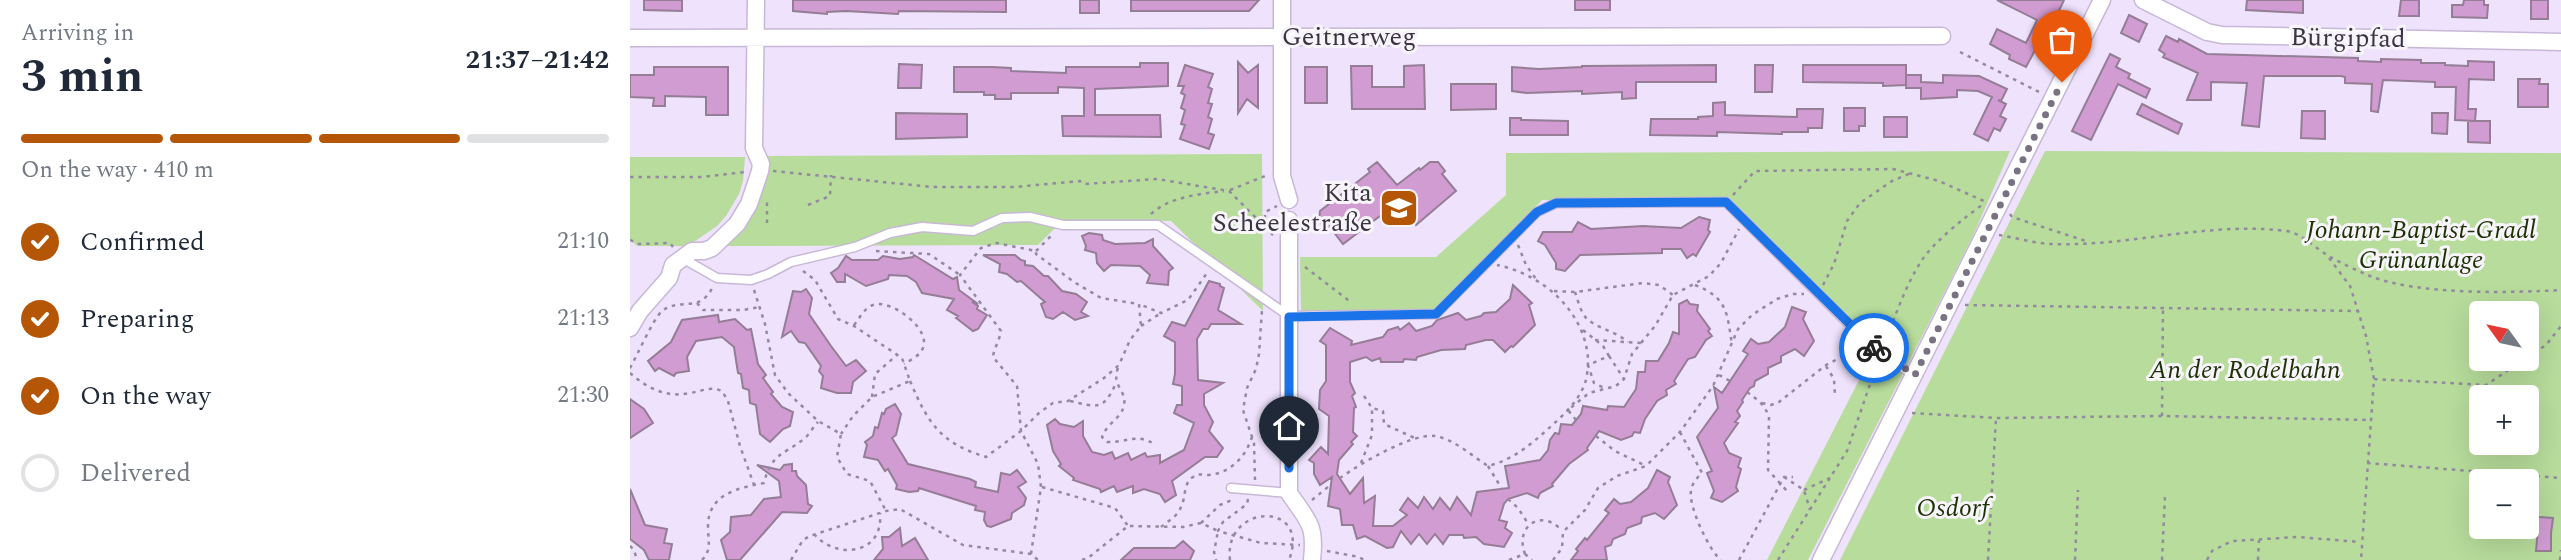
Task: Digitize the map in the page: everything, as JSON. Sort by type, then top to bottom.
[{"type":"street","points":[[630,328],[640,311],[669,278],[673,265],[692,251],[704,251],[725,237],[749,204],[761,164],[754,148],[756,0]]},
{"type":"street","points":[[1282,0],[1282,176],[1289,200]]},
{"type":"street","points":[[1821,560],[2102,0]]},
{"type":"street","name":"Bürgipfad","points":[[2143,0],[2207,32],[2222,36],[2561,42]]},
{"type":"street","name":"Geitnerweg","points":[[630,38],[1942,36]]},
{"type":"street","points":[[1289,220],[1289,493],[1311,525],[1313,554]]},
{"type":"lane","points":[[1289,200],[1289,220]]},
{"type":"lane","points":[[682,258],[717,278],[751,280],[791,262],[855,247],[890,233],[922,227],[973,232],[1002,218],[1030,217],[1063,225],[1158,225],[1289,317],[1436,314],[1537,212],[1556,203],[1726,202],[1880,355],[1915,375]]},
{"type":"lane","points":[[1231,488],[1289,493]]},
{"type":"path","points":[[1960,52],[2041,93]]},
{"type":"path","points":[[1726,202],[1755,170],[1893,169],[1939,181],[1986,202],[1924,257],[1913,276],[1880,355],[1847,451],[1778,560]]},
{"type":"path","points":[[630,177],[702,177],[760,171],[946,187],[1015,187],[1080,181],[1084,184],[1157,179],[1229,191],[1265,227],[1265,212]]},
{"type":"path","points":[[1553,560],[1562,548],[1563,532],[1585,510],[1598,488],[1617,476],[1646,466],[1680,432],[1719,375],[1738,329],[1752,315],[1777,299],[1793,294],[1818,294],[1834,264],[1847,221],[1860,202],[1911,173]]},
{"type":"path","points":[[808,205],[830,196],[831,175]]},
{"type":"path","points":[[1138,225],[1155,210],[1169,203],[1201,194],[1229,191],[1265,176]]},
{"type":"path","points":[[2012,217],[2091,242]]},
{"type":"path","points":[[1488,466],[1502,463],[1524,450],[1589,393],[1616,386],[1624,379],[1632,354],[1673,295],[1709,276],[1721,263],[1743,220]]},
{"type":"path","points":[[1036,251],[1063,225]]},
{"type":"path","points":[[1998,235],[2050,244],[2227,229],[2289,231],[2327,256],[2372,277],[2407,285],[2434,289],[2561,290]]},
{"type":"path","points":[[1519,230],[1517,242],[1535,279]]},
{"type":"path","points":[[630,240],[639,244],[670,243],[682,258]]},
{"type":"path","points":[[960,275],[981,248],[996,243],[1036,251]]},
{"type":"path","points":[[855,247],[864,250],[922,252],[938,258],[960,275],[1001,331],[993,357],[1017,386],[1021,431],[1038,464],[1041,487],[1031,554]]},
{"type":"path","points":[[1036,251],[1036,254],[1074,282],[1101,298],[1139,304],[1161,313]]},
{"type":"path","points":[[1289,251],[1299,262],[1367,315]]},
{"type":"path","points":[[2327,256],[2350,286],[2366,336],[2374,379],[2361,560]]},
{"type":"path","points":[[791,262],[815,280],[838,319],[854,326],[902,358],[923,410],[941,435],[965,450],[986,457],[1053,403],[1068,401],[1085,406],[1100,406],[1107,401],[1130,340],[1141,326],[1188,300],[1212,265]]},
{"type":"path","points":[[1486,263],[1509,268],[1535,279],[1552,291],[1581,327],[1603,346],[1624,379]]},
{"type":"path","points":[[717,278],[709,296],[697,303],[673,306],[662,312],[630,371],[648,387],[665,394],[675,395],[712,388],[722,391],[728,401],[754,485]]},
{"type":"path","points":[[751,280],[765,324],[775,375],[788,393],[818,421],[841,434]]},
{"type":"path","points":[[1552,291],[1575,292],[1643,283],[1659,285],[1673,295]]},
{"type":"path","points":[[1695,285],[1711,291],[1721,301],[1727,313],[1732,347]]},
{"type":"path","points":[[1575,292],[1586,318],[1604,329],[1616,332],[1628,342]]},
{"type":"path","points":[[1252,491],[1256,479],[1252,437],[1243,410],[1247,388],[1256,369],[1259,354],[1262,299]]},
{"type":"path","points":[[697,303],[703,310],[743,310],[760,307]]},
{"type":"path","points":[[854,326],[870,306],[877,303],[886,305],[912,321],[923,332],[925,342],[922,351],[904,364]]},
{"type":"path","points":[[1139,304],[1141,326]]},
{"type":"path","points":[[1964,305],[2357,311]]},
{"type":"path","points":[[1569,309],[1580,307]]},
{"type":"path","points":[[2162,416],[2163,307]]},
{"type":"path","points":[[2374,379],[2486,386],[2546,345],[2561,326]]},
{"type":"path","points":[[1568,410],[1584,388],[1588,365],[1587,344],[1581,327]]},
{"type":"path","points":[[1595,340],[1642,343]]},
{"type":"path","points":[[1747,392],[1762,403],[1771,405],[1779,402],[1826,365],[1868,343]]},
{"type":"path","points":[[872,397],[875,374],[898,355]]},
{"type":"path","points":[[1588,365],[1609,356]]},
{"type":"path","points":[[1068,401],[1119,365]]},
{"type":"path","points":[[1588,365],[1594,383],[1604,388]]},
{"type":"path","points":[[1826,365],[1834,379],[1835,395]]},
{"type":"path","points":[[1719,375],[1730,381]]},
{"type":"path","points":[[886,511],[870,481],[847,474],[837,457],[841,434],[853,416],[872,397],[910,381]]},
{"type":"path","points":[[1116,383],[1124,398],[1124,406],[1121,413],[1106,427],[1102,437],[1107,442],[1132,438],[1143,439],[1156,445]]},
{"type":"path","points":[[1361,463],[1372,435],[1372,408],[1364,396]]},
{"type":"path","points":[[1762,403],[1769,417],[1768,470],[1787,491]]},
{"type":"path","points":[[1372,408],[1383,411],[1384,424],[1417,439]]},
{"type":"path","points":[[1568,410],[1576,420]]},
{"type":"path","points":[[1910,413],[1996,418],[2162,416],[2370,421]]},
{"type":"path","points":[[1988,560],[1996,418]]},
{"type":"path","points":[[702,560],[710,546],[709,516],[719,499],[732,489],[764,483],[767,469],[777,456],[805,438],[818,421]]},
{"type":"path","points":[[1680,432],[1702,472],[1692,485],[1690,495],[1704,540],[1721,560]]},
{"type":"path","points":[[1340,478],[1361,463],[1417,439],[1437,436],[1488,466],[1502,489]]},
{"type":"path","points":[[1596,436],[1615,451],[1646,466]]},
{"type":"path","points":[[1161,527],[1178,513],[1186,485],[1194,476],[1216,474],[1237,463],[1248,449],[1252,437]]},
{"type":"path","points":[[2367,463],[2561,478]]},
{"type":"path","points":[[1784,477],[1804,490],[1810,510]]},
{"type":"path","points":[[1739,560],[1784,477]]},
{"type":"path","points":[[1784,477],[1793,477]]},
{"type":"path","points":[[1804,490],[1830,477]]},
{"type":"path","points":[[1041,487],[1115,508],[1128,526]]},
{"type":"path","points":[[1301,508],[1328,487]]},
{"type":"path","points":[[2075,560],[2078,490]]},
{"type":"path","points":[[2162,560],[2165,495]]},
{"type":"path","points":[[1216,560],[1214,552],[1218,531],[1223,522],[1247,504],[1249,497],[1242,498]]},
{"type":"path","points":[[1084,560],[1128,526],[1183,527],[1201,523],[1220,505],[1234,498]]},
{"type":"path","points":[[1508,499],[1518,508],[1529,525]]},
{"type":"path","points":[[791,560],[803,540],[814,534],[900,509],[963,545],[1031,554],[1038,560]]},
{"type":"path","points":[[859,555],[867,549],[878,533],[880,513]]},
{"type":"path","points":[[1230,560],[1229,550],[1236,535],[1248,520],[1270,514],[1282,520],[1290,534],[1293,544],[1289,560]]},
{"type":"path","points":[[1532,560],[1525,554],[1522,538],[1529,525],[1535,521],[1550,522],[1563,532]]},
{"type":"path","points":[[1201,523],[1218,531],[1261,543],[1293,544],[1313,554],[1359,557],[1364,560]]},
{"type":"path","points":[[814,534],[825,551]]},
{"type":"path","points":[[2207,560],[2212,551],[2232,541],[2298,537],[2361,542]]},
{"type":"path","points":[[2258,560],[2259,540]]},
{"type":"path","points":[[630,546],[637,560]]},
{"type":"path","points":[[2560,560],[2561,550]]},
{"type":"path","points":[[1509,560],[1525,554]]},
{"type":"green space","points":[[2010,151],[1972,238],[1808,560],[1767,560],[1876,347],[1727,200],[1542,200],[1433,311],[1301,312],[1300,257],[1436,257],[1506,195],[1506,153]]},
{"type":"green space","points":[[2045,151],[2561,153],[2561,560],[1840,560]]},
{"type":"green space","points":[[1262,154],[1263,311],[1171,221],[1063,220],[1038,245],[726,246],[750,216],[760,194],[766,156]]},
{"type":"green space","points":[[630,157],[745,157],[743,181],[726,216],[717,226],[688,246],[637,246],[630,239]]},
{"type":"building","points":[[644,0],[682,0],[682,11],[644,10]]},
{"type":"building","points":[[793,0],[1006,0],[1006,12],[899,11],[898,14],[846,11],[827,14],[793,11]]},
{"type":"building","points":[[1080,0],[1099,0],[1099,13],[1080,13]]},
{"type":"building","points":[[1131,0],[1259,0],[1249,11],[1131,11]]},
{"type":"building","points":[[1575,0],[1610,0],[1610,10],[1575,10]]},
{"type":"building","points":[[1997,0],[2064,0],[2049,32],[2046,30],[2026,67],[2009,59],[2010,55],[1990,44],[1997,29],[2026,43],[2037,20]]},
{"type":"building","points":[[2247,0],[2303,0],[2303,13],[2246,10]]},
{"type":"building","points":[[2401,0],[2419,0],[2419,16],[2399,16]]},
{"type":"building","points":[[2464,0],[2484,0],[2484,5],[2488,5],[2487,18],[2452,17],[2452,5],[2463,5]]},
{"type":"building","points":[[2531,0],[2548,0],[2548,19],[2531,19]]},
{"type":"building","points":[[2129,15],[2147,24],[2139,42],[2121,33]]},
{"type":"building","points":[[2166,36],[2178,42],[2179,39],[2207,54],[2358,58],[2358,61],[2381,62],[2381,59],[2421,60],[2421,63],[2468,66],[2468,61],[2494,62],[2494,80],[2469,79],[2468,109],[2476,109],[2475,121],[2455,120],[2456,87],[2435,87],[2435,82],[2383,80],[2378,112],[2371,111],[2372,84],[2345,83],[2345,77],[2341,76],[2264,76],[2259,127],[2242,125],[2247,83],[2211,82],[2211,100],[2187,100],[2198,73],[2163,57],[2165,54],[2159,50]]},
{"type":"building","points":[[2110,54],[2120,59],[2116,67],[2130,74],[2128,78],[2150,89],[2146,98],[2118,84],[2091,140],[2072,131]]},
{"type":"building","points":[[1238,62],[1248,73],[1258,65],[1258,108],[1247,99],[1238,113]]},
{"type":"building","points":[[1140,63],[1168,63],[1168,86],[1095,89],[1095,115],[1160,115],[1161,137],[1063,136],[1062,116],[1084,116],[1084,88],[1058,87],[1058,93],[1011,93],[1011,99],[995,99],[995,95],[984,95],[984,92],[954,92],[954,67],[1066,73],[1066,67],[1140,67]]},
{"type":"building","points":[[899,64],[922,65],[921,88],[898,88]]},
{"type":"building","points":[[1185,65],[1213,74],[1208,87],[1212,89],[1208,103],[1212,104],[1208,117],[1212,119],[1208,133],[1214,135],[1209,149],[1180,139],[1185,125],[1181,124],[1185,110],[1181,108],[1185,95],[1181,93],[1184,86],[1178,86]]},
{"type":"building","points":[[1424,65],[1425,109],[1352,109],[1351,66],[1372,66],[1372,87],[1404,87],[1404,66]]},
{"type":"building","points":[[1716,65],[1716,82],[1636,82],[1636,98],[1622,99],[1622,92],[1582,94],[1582,91],[1512,91],[1512,67],[1539,69]]},
{"type":"building","points":[[1755,65],[1773,65],[1772,92],[1755,92]]},
{"type":"building","points":[[1803,65],[1906,65],[1906,85],[1803,82]]},
{"type":"building","points":[[654,67],[728,67],[728,115],[706,115],[706,97],[665,96],[665,106],[653,106],[654,98],[630,97],[630,75],[654,75]]},
{"type":"building","points":[[1305,67],[1327,67],[1327,103],[1305,103]]},
{"type":"building","points":[[1906,75],[1921,75],[1921,82],[1943,83],[1943,75],[1979,76],[2007,89],[2001,101],[1998,100],[2006,104],[2000,116],[2006,119],[2000,131],[1994,128],[1988,141],[1974,134],[1992,97],[1978,91],[1957,90],[1957,97],[1921,99],[1921,88],[1906,88]]},
{"type":"building","points":[[2518,79],[2540,79],[2539,84],[2548,84],[2548,107],[2518,107]]},
{"type":"building","points":[[1451,84],[1496,84],[1496,109],[1451,110]]},
{"type":"building","points":[[1725,102],[1725,115],[1797,117],[1797,109],[1823,109],[1822,128],[1782,134],[1717,132],[1717,136],[1650,135],[1651,119],[1698,119],[1713,116],[1713,103]]},
{"type":"building","points":[[2142,104],[2182,124],[2178,134],[2137,114]]},
{"type":"building","points":[[1844,108],[1865,108],[1865,126],[1859,126],[1859,131],[1844,131]]},
{"type":"building","points":[[2302,111],[2325,111],[2325,139],[2301,138]]},
{"type":"building","points":[[896,113],[967,114],[967,137],[896,139]]},
{"type":"building","points":[[2432,113],[2448,113],[2447,134],[2432,133]]},
{"type":"building","points":[[1884,117],[1907,117],[1907,137],[1884,137]]},
{"type":"building","points":[[1510,118],[1568,121],[1568,135],[1510,135]]},
{"type":"building","points":[[2468,121],[2490,121],[2490,143],[2468,142]]},
{"type":"building","points":[[1377,162],[1397,185],[1419,168],[1420,170],[1430,162],[1438,162],[1445,171],[1442,174],[1456,191],[1416,225],[1408,215],[1384,213],[1343,244],[1329,226],[1325,229],[1319,220],[1320,211],[1370,172],[1368,169]]},
{"type":"building","points":[[1699,217],[1710,220],[1710,232],[1696,256],[1693,254],[1687,258],[1681,249],[1662,249],[1662,253],[1580,255],[1565,271],[1556,269],[1556,263],[1545,245],[1538,241],[1543,232],[1572,232],[1578,222],[1591,229],[1643,226],[1681,228]]},
{"type":"building","points":[[1089,233],[1102,235],[1103,240],[1115,244],[1145,243],[1153,239],[1153,246],[1173,268],[1169,271],[1168,285],[1147,283],[1150,275],[1140,266],[1111,265],[1104,271],[1097,263],[1096,253],[1085,250],[1082,236]]},
{"type":"building","points":[[914,255],[953,279],[957,277],[959,290],[978,304],[972,302],[987,315],[978,329],[973,331],[956,318],[958,316],[947,310],[954,299],[922,293],[916,282],[907,276],[889,275],[888,279],[866,286],[845,274],[845,282],[837,282],[831,273],[846,256],[852,260],[878,260],[883,256],[900,259]]},
{"type":"building","points":[[983,255],[1015,255],[1025,261],[1025,265],[1033,266],[1044,276],[1048,276],[1062,291],[1076,294],[1087,302],[1081,312],[1088,316],[1075,320],[1063,312],[1053,319],[1046,317],[1041,304],[1045,302],[1021,281],[1017,282],[1007,274],[999,272],[1000,264]]},
{"type":"building","points":[[1209,281],[1224,288],[1218,310],[1241,324],[1211,324],[1208,329],[1203,329],[1197,339],[1198,380],[1223,383],[1204,394],[1204,405],[1213,422],[1209,431],[1223,448],[1217,457],[1205,457],[1172,481],[1176,495],[1165,502],[1160,494],[1144,489],[1133,493],[1133,486],[1117,492],[1114,486],[1101,492],[1100,489],[1073,480],[1074,478],[1059,466],[1061,464],[1053,451],[1047,425],[1055,419],[1060,424],[1074,427],[1083,421],[1083,436],[1092,452],[1104,455],[1112,452],[1115,459],[1128,453],[1131,460],[1145,453],[1147,457],[1160,455],[1160,463],[1184,450],[1194,423],[1174,413],[1177,405],[1182,405],[1182,386],[1173,384],[1175,342],[1164,336],[1172,322],[1185,326]]},
{"type":"building","points":[[1513,285],[1532,303],[1529,305],[1535,325],[1505,352],[1493,340],[1486,340],[1466,345],[1465,349],[1441,350],[1417,357],[1416,360],[1381,362],[1380,358],[1372,361],[1366,357],[1350,362],[1350,382],[1355,393],[1352,396],[1356,407],[1353,432],[1357,436],[1339,460],[1337,474],[1350,494],[1363,478],[1364,503],[1375,496],[1373,526],[1393,526],[1407,515],[1400,510],[1408,498],[1418,508],[1424,497],[1433,509],[1440,498],[1450,510],[1457,497],[1471,515],[1477,492],[1509,488],[1505,466],[1540,460],[1548,450],[1555,433],[1559,434],[1561,424],[1572,425],[1581,414],[1583,406],[1607,410],[1608,406],[1624,407],[1636,389],[1638,372],[1645,372],[1646,361],[1658,361],[1673,332],[1679,334],[1679,304],[1687,300],[1690,304],[1698,305],[1697,311],[1712,336],[1706,340],[1695,357],[1688,359],[1674,381],[1676,384],[1666,390],[1667,395],[1657,401],[1645,419],[1640,433],[1634,432],[1632,436],[1621,440],[1599,431],[1588,450],[1569,464],[1553,486],[1540,493],[1538,498],[1527,493],[1508,499],[1499,520],[1507,522],[1505,528],[1512,533],[1504,547],[1484,544],[1476,537],[1464,538],[1463,535],[1449,535],[1443,544],[1435,534],[1427,544],[1419,534],[1411,544],[1401,531],[1393,547],[1387,548],[1365,536],[1357,539],[1353,525],[1342,525],[1340,509],[1328,506],[1332,477],[1320,485],[1314,474],[1314,463],[1309,460],[1321,447],[1328,454],[1329,416],[1319,409],[1320,390],[1326,381],[1326,345],[1320,341],[1330,328],[1352,341],[1351,345],[1383,337],[1388,330],[1398,327],[1400,330],[1409,323],[1416,331],[1458,313],[1466,320],[1484,313],[1496,312],[1510,299]]},
{"type":"building","points":[[806,289],[812,298],[809,314],[831,346],[846,366],[856,360],[866,371],[853,382],[851,393],[837,393],[821,388],[821,366],[805,343],[799,342],[791,331],[782,337],[793,291],[801,292]]},
{"type":"building","points":[[1792,307],[1806,312],[1803,319],[1814,341],[1804,356],[1795,349],[1781,356],[1781,362],[1768,368],[1768,374],[1755,381],[1742,400],[1737,411],[1740,416],[1735,422],[1738,423],[1724,443],[1729,453],[1741,458],[1736,487],[1738,491],[1722,502],[1711,498],[1714,491],[1707,473],[1712,471],[1697,437],[1718,408],[1714,387],[1722,393],[1748,354],[1743,351],[1751,339],[1758,344],[1769,342],[1785,327]]},
{"type":"building","points":[[718,315],[719,322],[735,319],[747,330],[751,329],[758,364],[766,375],[763,378],[773,392],[771,394],[782,407],[793,412],[790,426],[770,442],[760,434],[756,405],[750,403],[749,390],[743,388],[734,347],[722,337],[696,341],[687,357],[689,371],[676,373],[674,376],[659,368],[655,371],[648,361],[671,342],[682,320]]},
{"type":"building","points":[[630,399],[644,409],[653,423],[630,438]]},
{"type":"building","points":[[895,404],[901,414],[896,435],[892,438],[908,464],[970,479],[976,482],[975,487],[998,492],[1001,473],[1010,475],[1017,470],[1026,482],[1018,487],[1026,498],[1024,505],[1012,513],[1011,519],[991,527],[987,526],[984,520],[985,512],[975,510],[976,506],[919,488],[918,491],[909,492],[896,489],[897,485],[888,469],[885,471],[878,460],[864,457],[867,445],[865,442],[873,436],[875,427],[878,428],[882,413]]},
{"type":"building","points":[[792,464],[792,471],[796,471],[806,485],[808,504],[812,506],[807,513],[782,512],[740,560],[727,560],[721,540],[730,532],[731,517],[751,515],[764,499],[781,497],[779,481],[757,465],[780,470],[784,465]]},
{"type":"building","points":[[1657,470],[1670,477],[1668,482],[1677,505],[1664,519],[1655,513],[1642,517],[1641,523],[1627,528],[1625,534],[1613,539],[1611,545],[1605,547],[1607,560],[1571,560],[1578,551],[1576,549],[1609,513],[1605,510],[1614,499],[1620,504],[1631,502],[1648,488]]},
{"type":"building","points":[[630,489],[645,525],[667,529],[664,543],[672,544],[669,560],[649,560],[644,550],[630,539]]},
{"type":"building","points":[[2539,517],[2553,518],[2551,551],[2536,551]]},
{"type":"building","points":[[900,528],[902,546],[915,538],[928,560],[874,560],[883,549],[882,537],[889,537]]},
{"type":"building","points":[[1183,541],[1194,551],[1190,560],[1121,560],[1134,548],[1175,548]]},
{"type":"way so far","points":[[1874,348],[1880,355],[1915,375],[2062,82]]},
{"type":"place","name":"Kita Scheelestraße","points":[[1399,208]]},
{"type":"route","points":[[1289,468],[1289,317],[1436,314],[1537,212],[1556,203],[1726,202],[1874,348]]},
{"type":"park label","name":"Johann-Baptist-Gradl Grünanlage","points":[[2421,245]]},
{"type":"park label","name":"An der Rodelbahn","points":[[2245,370]]},
{"type":"park label","name":"Osdorf","points":[[1953,508]]}]
